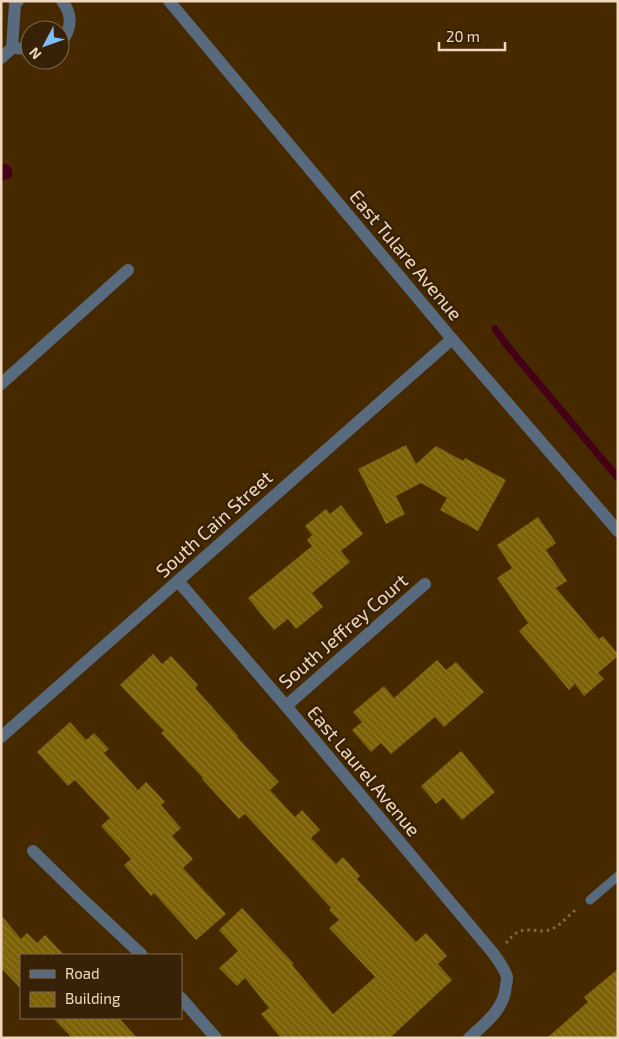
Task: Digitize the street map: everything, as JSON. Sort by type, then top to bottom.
[{"type":"street","points":[[12,48],[15,4],[18,1]]},
{"type":"street","points":[[62,1],[69,14],[70,20]]},
{"type":"street","name":"East Tulare Avenue","points":[[169,1],[452,339],[618,531]]},
{"type":"street","points":[[1,58],[12,48],[20,48]]},
{"type":"street","points":[[1,384],[128,270]]},
{"type":"street","name":"South Cain Street","points":[[1,737],[452,339]]},
{"type":"street","name":"East Laurel Avenue","points":[[178,581],[286,706],[500,962],[507,976],[506,992],[501,1005],[491,1018],[469,1038]]},
{"type":"street","name":"South Jeffrey Court","points":[[286,706],[425,584]]},
{"type":"street","points":[[33,851],[141,954]]},
{"type":"street","points":[[182,999],[216,1038]]},
{"type":"lane","points":[[590,900],[618,876]]},
{"type":"path","points":[[493,953],[519,931],[538,932],[554,928],[590,900]]},
{"type":"shaded area","points":[[6,164],[12,170],[12,176],[1,181],[1,165]]},
{"type":"building","points":[[406,445],[416,464],[436,446],[463,461],[465,458],[506,480],[478,531],[440,510],[447,498],[421,483],[396,496],[405,514],[386,524],[358,469]]},
{"type":"building","points":[[341,505],[363,534],[341,551],[350,562],[312,593],[323,607],[296,629],[288,619],[274,630],[248,598],[312,546],[307,540],[312,535],[305,526],[326,509],[330,514]]},
{"type":"building","points":[[538,517],[556,543],[546,550],[567,581],[556,588],[599,639],[603,636],[618,654],[598,673],[604,679],[584,696],[575,684],[569,690],[519,631],[528,623],[497,578],[512,568],[497,545]]},
{"type":"building","points":[[153,654],[162,664],[171,656],[198,685],[195,688],[279,782],[270,790],[295,817],[302,810],[320,830],[311,838],[336,864],[343,857],[360,876],[357,879],[416,942],[426,933],[447,956],[438,964],[452,980],[390,1038],[281,1038],[261,1014],[269,1008],[245,978],[237,986],[219,968],[238,951],[219,930],[242,908],[294,964],[292,965],[333,1014],[375,977],[329,928],[339,920],[329,910],[331,908],[245,814],[239,819],[161,733],[164,731],[120,685]]},
{"type":"building","points":[[437,660],[446,670],[456,662],[484,692],[444,727],[435,717],[391,754],[381,743],[371,752],[352,730],[362,722],[353,712],[384,686],[394,698]]},
{"type":"building","points":[[70,722],[86,740],[94,733],[109,749],[104,753],[138,790],[146,782],[165,802],[161,805],[181,828],[172,836],[193,859],[183,868],[226,914],[196,940],[154,893],[151,896],[124,865],[131,859],[101,826],[110,818],[75,780],[68,786],[37,752]]},
{"type":"building","points":[[461,751],[495,792],[462,820],[443,798],[436,804],[421,786]]},
{"type":"building","points":[[1,915],[21,939],[27,933],[37,943],[45,935],[63,954],[20,954],[20,988],[1,968]]},
{"type":"building","points":[[618,969],[618,1038],[547,1038],[588,1002],[584,997]]},
{"type":"building","points":[[54,1019],[120,1019],[137,1038],[72,1038]]},
{"type":"waterway","points":[[495,329],[618,478]]}]
